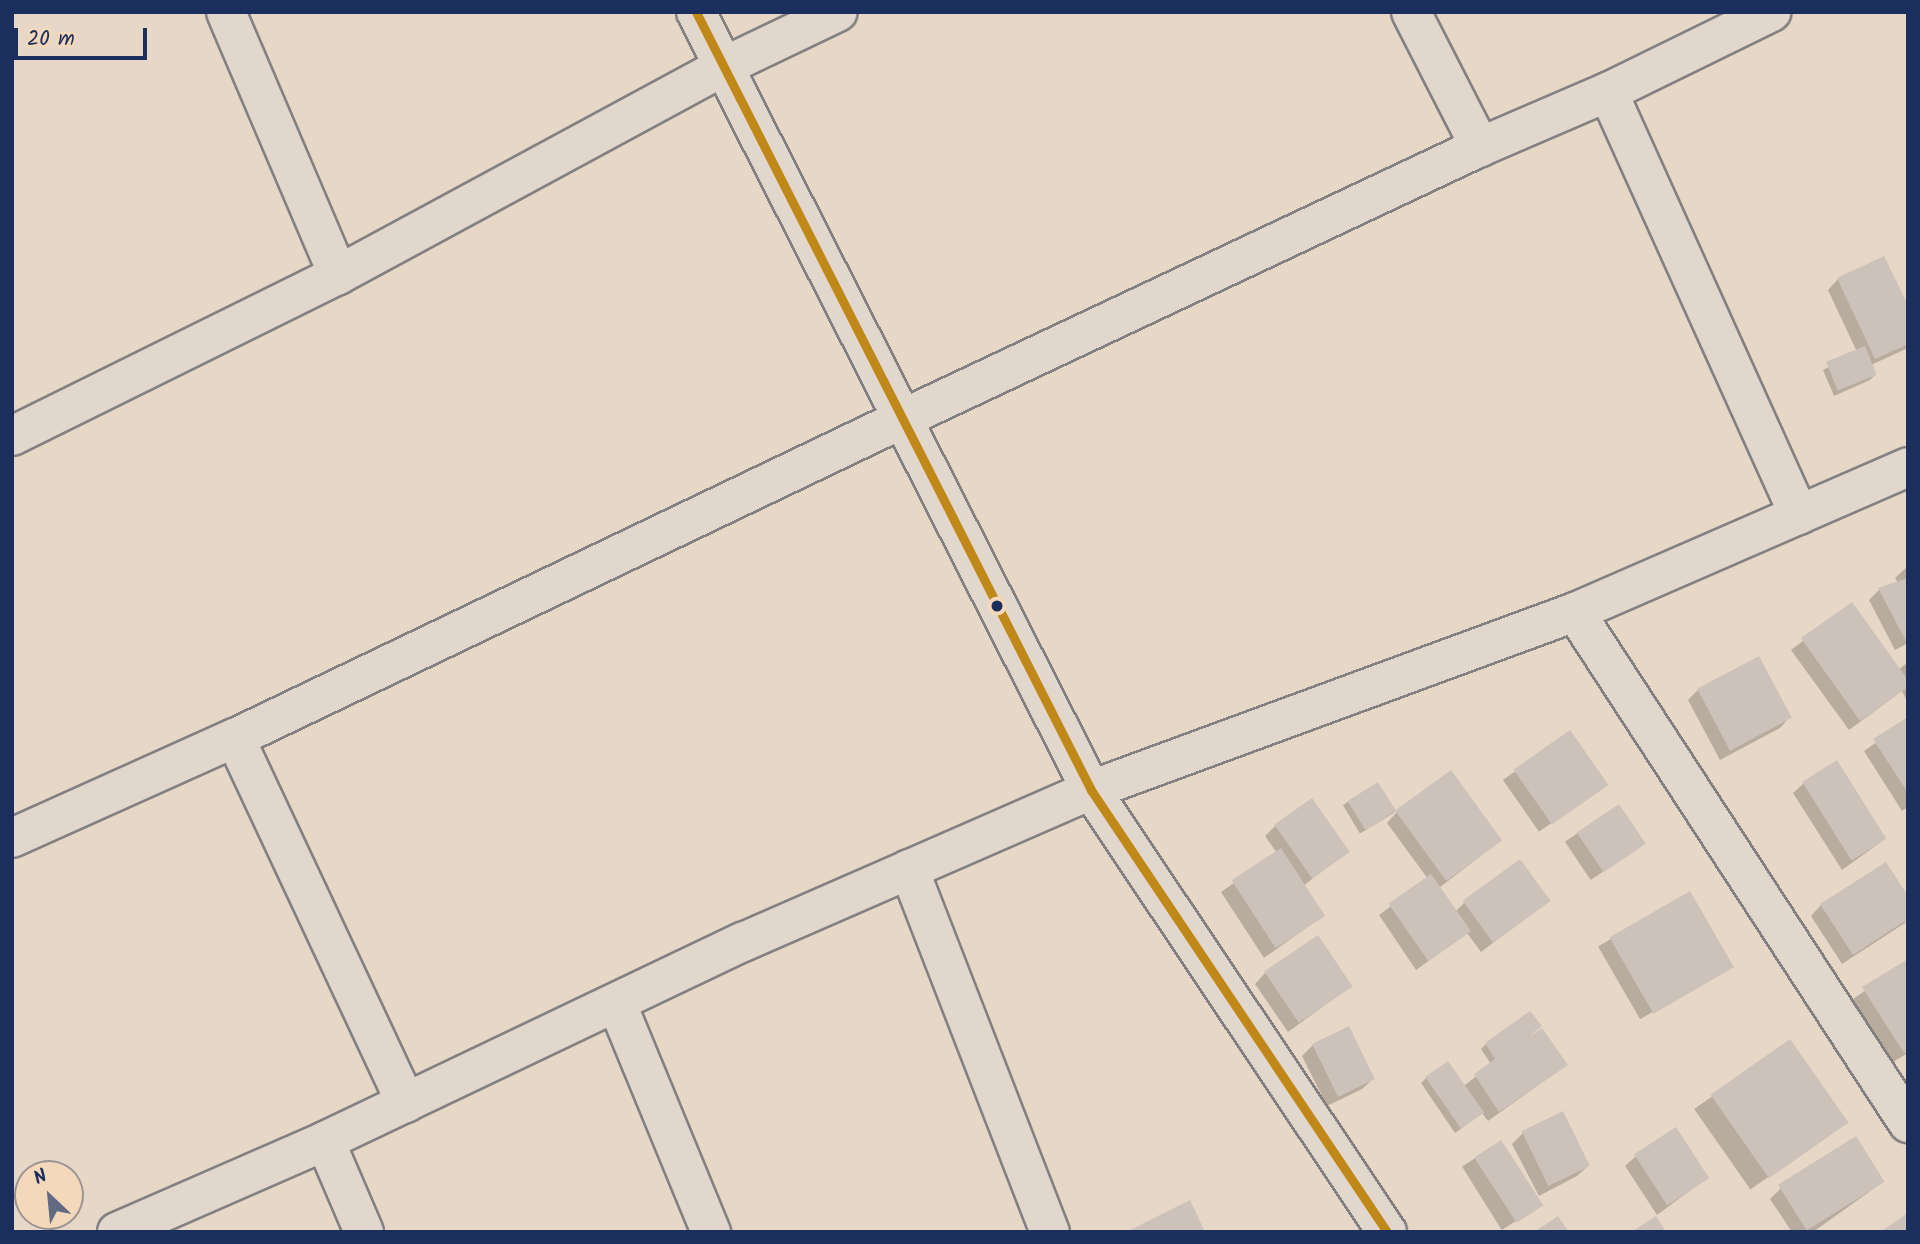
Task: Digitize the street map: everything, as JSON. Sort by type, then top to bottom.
[{"type":"street","points":[[226,12],[338,275]]},
{"type":"street","points":[[696,12],[900,419],[1091,790],[1387,1232]]},
{"type":"street","points":[[12,436],[338,275],[723,67],[838,12]]},
{"type":"street","points":[[1411,12],[1480,147]]},
{"type":"street","points":[[12,838],[235,738],[900,419],[1480,147],[1608,92],[1771,12]]},
{"type":"street","points":[[1608,92],[1799,515]]},
{"type":"street","points":[[117,1232],[325,1141],[909,869],[1091,790],[1575,612],[1908,467]]},
{"type":"street","points":[[1575,612],[1908,1123]]},
{"type":"street","points":[[235,738],[406,1103]]},
{"type":"street","points":[[909,869],[1050,1232]]},
{"type":"street","points":[[617,1004],[711,1232]]},
{"type":"street","points":[[325,1141],[364,1232]]},
{"type":"building","points":[[1884,256],[1908,305],[1908,344],[1875,359],[1837,278]]},
{"type":"building","points":[[1865,346],[1877,375],[1838,390],[1826,362]]},
{"type":"building","points":[[1908,578],[1908,640],[1906,641],[1878,588]]},
{"type":"building","points":[[1852,602],[1908,680],[1908,687],[1860,721],[1801,638]]},
{"type":"building","points":[[1759,656],[1792,718],[1730,751],[1697,689]]},
{"type":"building","points":[[1908,717],[1908,793],[1873,739]]},
{"type":"building","points":[[1570,730],[1608,785],[1552,824],[1513,770]]},
{"type":"building","points":[[1837,760],[1886,839],[1852,861],[1802,782]]},
{"type":"building","points":[[1451,770],[1502,840],[1446,881],[1395,811]]},
{"type":"building","points":[[1378,782],[1396,811],[1365,830],[1347,801]]},
{"type":"building","points":[[1312,798],[1350,852],[1312,878],[1274,824]]},
{"type":"building","points":[[1619,804],[1646,844],[1604,872],[1577,833]]},
{"type":"building","points":[[1281,848],[1325,916],[1276,948],[1232,880]]},
{"type":"building","points":[[1520,859],[1551,901],[1493,943],[1463,901]]},
{"type":"building","points":[[1886,862],[1908,896],[1908,919],[1853,955],[1820,904]]},
{"type":"building","points":[[1431,874],[1471,931],[1429,961],[1388,904]]},
{"type":"building","points":[[1690,891],[1734,967],[1653,1014],[1609,938]]},
{"type":"building","points":[[1318,935],[1353,986],[1299,1023],[1264,971]]},
{"type":"building","points":[[1908,959],[1908,1051],[1904,1053],[1862,987]]},
{"type":"building","points":[[1530,1011],[1542,1026],[1523,1041],[1542,1028],[1568,1065],[1499,1112],[1474,1074],[1495,1059],[1485,1043]]},
{"type":"building","points":[[1349,1026],[1375,1079],[1338,1097],[1312,1044]]},
{"type":"building","points":[[1790,1039],[1849,1123],[1769,1178],[1711,1095]]},
{"type":"building","points":[[1448,1061],[1484,1113],[1461,1129],[1425,1077]]},
{"type":"building","points":[[1563,1111],[1590,1166],[1548,1186],[1522,1131]]},
{"type":"building","points":[[1676,1127],[1709,1178],[1667,1205],[1634,1154]]},
{"type":"building","points":[[1856,1136],[1885,1182],[1807,1231],[1778,1185]]},
{"type":"building","points":[[1501,1140],[1543,1205],[1517,1223],[1474,1157]]},
{"type":"building","points":[[1190,1200],[1205,1232],[1126,1232]]},
{"type":"building","points":[[1908,1213],[1908,1232],[1880,1232]]},
{"type":"building","points":[[1558,1216],[1569,1232],[1534,1232]]},
{"type":"building","points":[[1656,1216],[1666,1232],[1631,1232]]},
{"type":"transit line","points":[[696,12],[1091,790],[1387,1232]]}]
